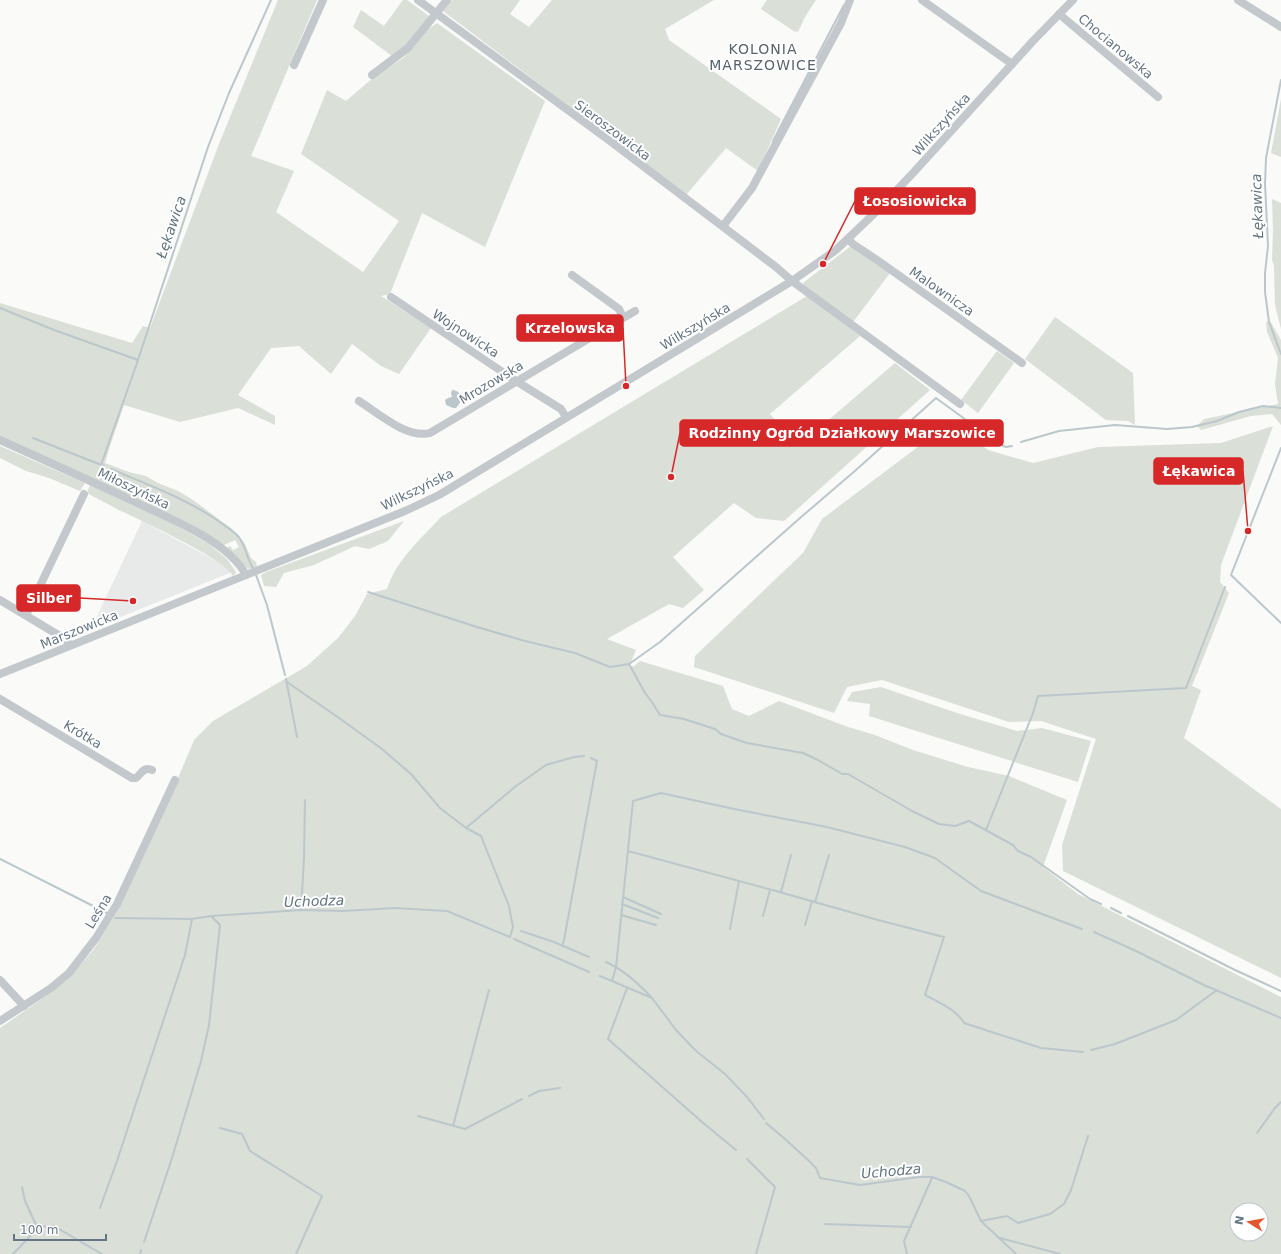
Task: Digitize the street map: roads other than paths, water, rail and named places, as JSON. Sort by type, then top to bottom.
[{"type":"street","points":[[294,65],[323,0]]},
{"type":"street","name":"Sieroszowicka","points":[[418,0],[723,226],[792,281],[960,404]]},
{"type":"street","points":[[372,75],[408,48],[447,0]]},
{"type":"street","points":[[723,226],[752,188],[841,23],[850,0]]},
{"type":"street","points":[[922,0],[1012,64]]},
{"type":"street","name":"Wilkszyńska","points":[[256,571],[405,511],[439,495],[792,281],[822,261],[848,239],[914,173],[1012,64],[1073,0]]},
{"type":"street","points":[[1238,0],[1281,27]]},
{"type":"street","name":"Chocianowska","points":[[1059,14],[1158,97]]},
{"type":"street","name":"Malownicza","points":[[848,239],[1022,363]]},
{"type":"street","points":[[572,275],[619,309],[623,317]]},
{"type":"street","name":"Wojnowicka","points":[[391,297],[516,381],[561,409],[566,418]]},
{"type":"street","name":"Mrozowska","points":[[359,401],[404,431],[424,435],[430,433],[635,311]]},
{"type":"street","name":"Miłoszyńska","points":[[0,440],[192,530],[236,561],[246,575]]},
{"type":"street","points":[[26,615],[84,494]]},
{"type":"street","name":"Marszowicka","points":[[0,674],[256,571]]},
{"type":"street","points":[[0,600],[65,639],[70,646]]},
{"type":"street","name":"Krótka","points":[[0,699],[132,778],[136,778],[145,769],[149,768],[152,770]]},
{"type":"street","name":"Leśna","points":[[0,1021],[51,988],[69,973],[96,938],[117,904],[175,780]]},
{"type":"street","points":[[0,980],[24,1006]]},
{"type":"waterway","name":"Łękawica","points":[[101,465],[138,360],[208,147],[229,93],[271,0]]},
{"type":"waterway","points":[[773,141],[844,5]]},
{"type":"waterway","name":"Łękawica","points":[[1281,80],[1266,158],[1265,184],[1268,246],[1265,273],[1265,292],[1269,322],[1281,354]]},
{"type":"waterway","points":[[0,308],[54,330],[138,360]]},
{"type":"waterway","points":[[629,664],[660,642],[936,398],[999,444],[1006,447],[1012,446]]},
{"type":"waterway","points":[[1021,442],[1059,431],[1115,425],[1167,429],[1192,427],[1217,421],[1239,412],[1263,406],[1281,408]]},
{"type":"waterway","points":[[33,438],[104,466]]},
{"type":"waterway","name":"Łękawica","points":[[1281,448],[1231,575],[1281,623]]},
{"type":"waterway","points":[[111,469],[164,491],[202,510],[229,528],[240,539],[253,568]]},
{"type":"waterway","points":[[256,575],[267,605],[285,675]]},
{"type":"waterway","points":[[986,830],[1033,713],[1038,696],[1186,688],[1225,587]]},
{"type":"waterway","points":[[368,592],[477,627],[525,641],[575,653],[610,667],[629,664],[645,693],[660,715],[684,719],[715,729],[721,734],[747,743],[803,753],[842,774],[848,774],[912,811],[939,824],[955,826],[969,821],[1013,845],[1018,851],[1031,857],[1090,899],[1101,904]]},
{"type":"waterway","points":[[286,679],[297,737]]},
{"type":"waterway","name":"Uchodza","points":[[115,918],[192,919],[211,916],[301,910],[343,911],[395,908],[447,911],[510,937],[513,927],[509,906],[481,836],[466,828],[440,808],[411,774],[382,749],[287,682]]},
{"type":"waterway","points":[[466,828],[516,786],[546,765],[574,757],[584,756]]},
{"type":"waterway","points":[[562,946],[597,761],[591,758]]},
{"type":"waterway","points":[[612,981],[616,967],[633,801],[661,793],[827,827],[905,847],[935,858],[981,891],[1082,929]]},
{"type":"waterway","points":[[301,910],[305,800]]},
{"type":"waterway","points":[[628,851],[944,937],[925,995],[952,1010],[964,1023],[1041,1048],[1083,1052]]},
{"type":"waterway","points":[[781,892],[791,855]]},
{"type":"waterway","points":[[815,902],[829,855]]},
{"type":"waterway","name":"Uchodza","points":[[0,859],[107,913]]},
{"type":"waterway","points":[[730,929],[739,881]]},
{"type":"waterway","points":[[763,916],[770,890]]},
{"type":"waterway","points":[[623,897],[661,914]]},
{"type":"waterway","points":[[805,925],[812,901]]},
{"type":"waterway","points":[[622,904],[658,918]]},
{"type":"waterway","points":[[1111,908],[1121,913]]},
{"type":"waterway","points":[[621,915],[656,925]]},
{"type":"waterway","points":[[144,1242],[172,1158],[201,1061],[209,1025],[220,925],[211,916]]},
{"type":"waterway","points":[[1128,916],[1235,970],[1281,991]]},
{"type":"waterway","points":[[100,1208],[185,955],[192,919]]},
{"type":"waterway","points":[[521,931],[554,942],[589,957]]},
{"type":"waterway","points":[[1094,932],[1204,985],[1281,1018]]},
{"type":"waterway","name":"Uchodza","points":[[514,939],[589,972]]},
{"type":"waterway","points":[[606,962],[630,977],[651,997]]},
{"type":"waterway","name":"Uchodza","points":[[600,976],[652,998],[676,1030],[695,1050],[725,1074],[747,1097],[764,1119]]},
{"type":"waterway","points":[[627,988],[608,1039],[736,1150]]},
{"type":"waterway","points":[[453,1126],[489,990]]},
{"type":"waterway","points":[[1091,1050],[1115,1044],[1176,1020],[1217,990]]},
{"type":"waterway","points":[[529,1096],[539,1091],[560,1088]]},
{"type":"waterway","points":[[418,1116],[465,1129],[522,1099]]},
{"type":"waterway","points":[[1257,1133],[1281,1102]]},
{"type":"waterway","name":"Uchodza","points":[[766,1123],[816,1168],[820,1178],[860,1185],[919,1177],[932,1177],[965,1191],[981,1221],[1016,1254]]},
{"type":"waterway","points":[[220,1128],[242,1134],[250,1151],[322,1196],[296,1254]]},
{"type":"waterway","points":[[981,1221],[1007,1216],[1018,1223],[1050,1214],[1064,1204],[1071,1190],[1088,1136]]},
{"type":"waterway","points":[[747,1159],[775,1187],[756,1254]]},
{"type":"waterway","points":[[907,1254],[904,1241],[932,1178]]},
{"type":"waterway","points":[[13,1254],[36,1230],[37,1227],[25,1201],[22,1187]]},
{"type":"waterway","points":[[825,1224],[911,1227]]},
{"type":"waterway","points":[[37,1227],[54,1226],[102,1254]]},
{"type":"waterway","name":"Uchodza","points":[[1000,1238],[1060,1254]]},
{"type":"waterway","points":[[140,1254],[141,1250]]},
{"type":"place","name":"Łososiowicka","points":[[823,264]]},
{"type":"place","name":"Krzelowska","points":[[626,386]]},
{"type":"place","name":"Rodzinny Ogród Działkowy Marszowice","points":[[671,477]]},
{"type":"place","name":"Łękawica","points":[[1248,531]]},
{"type":"place","name":"Silber","points":[[133,601]]},
{"type":"district","name":"KOLONIA MARSZOWICE","points":[[763,58]]}]
